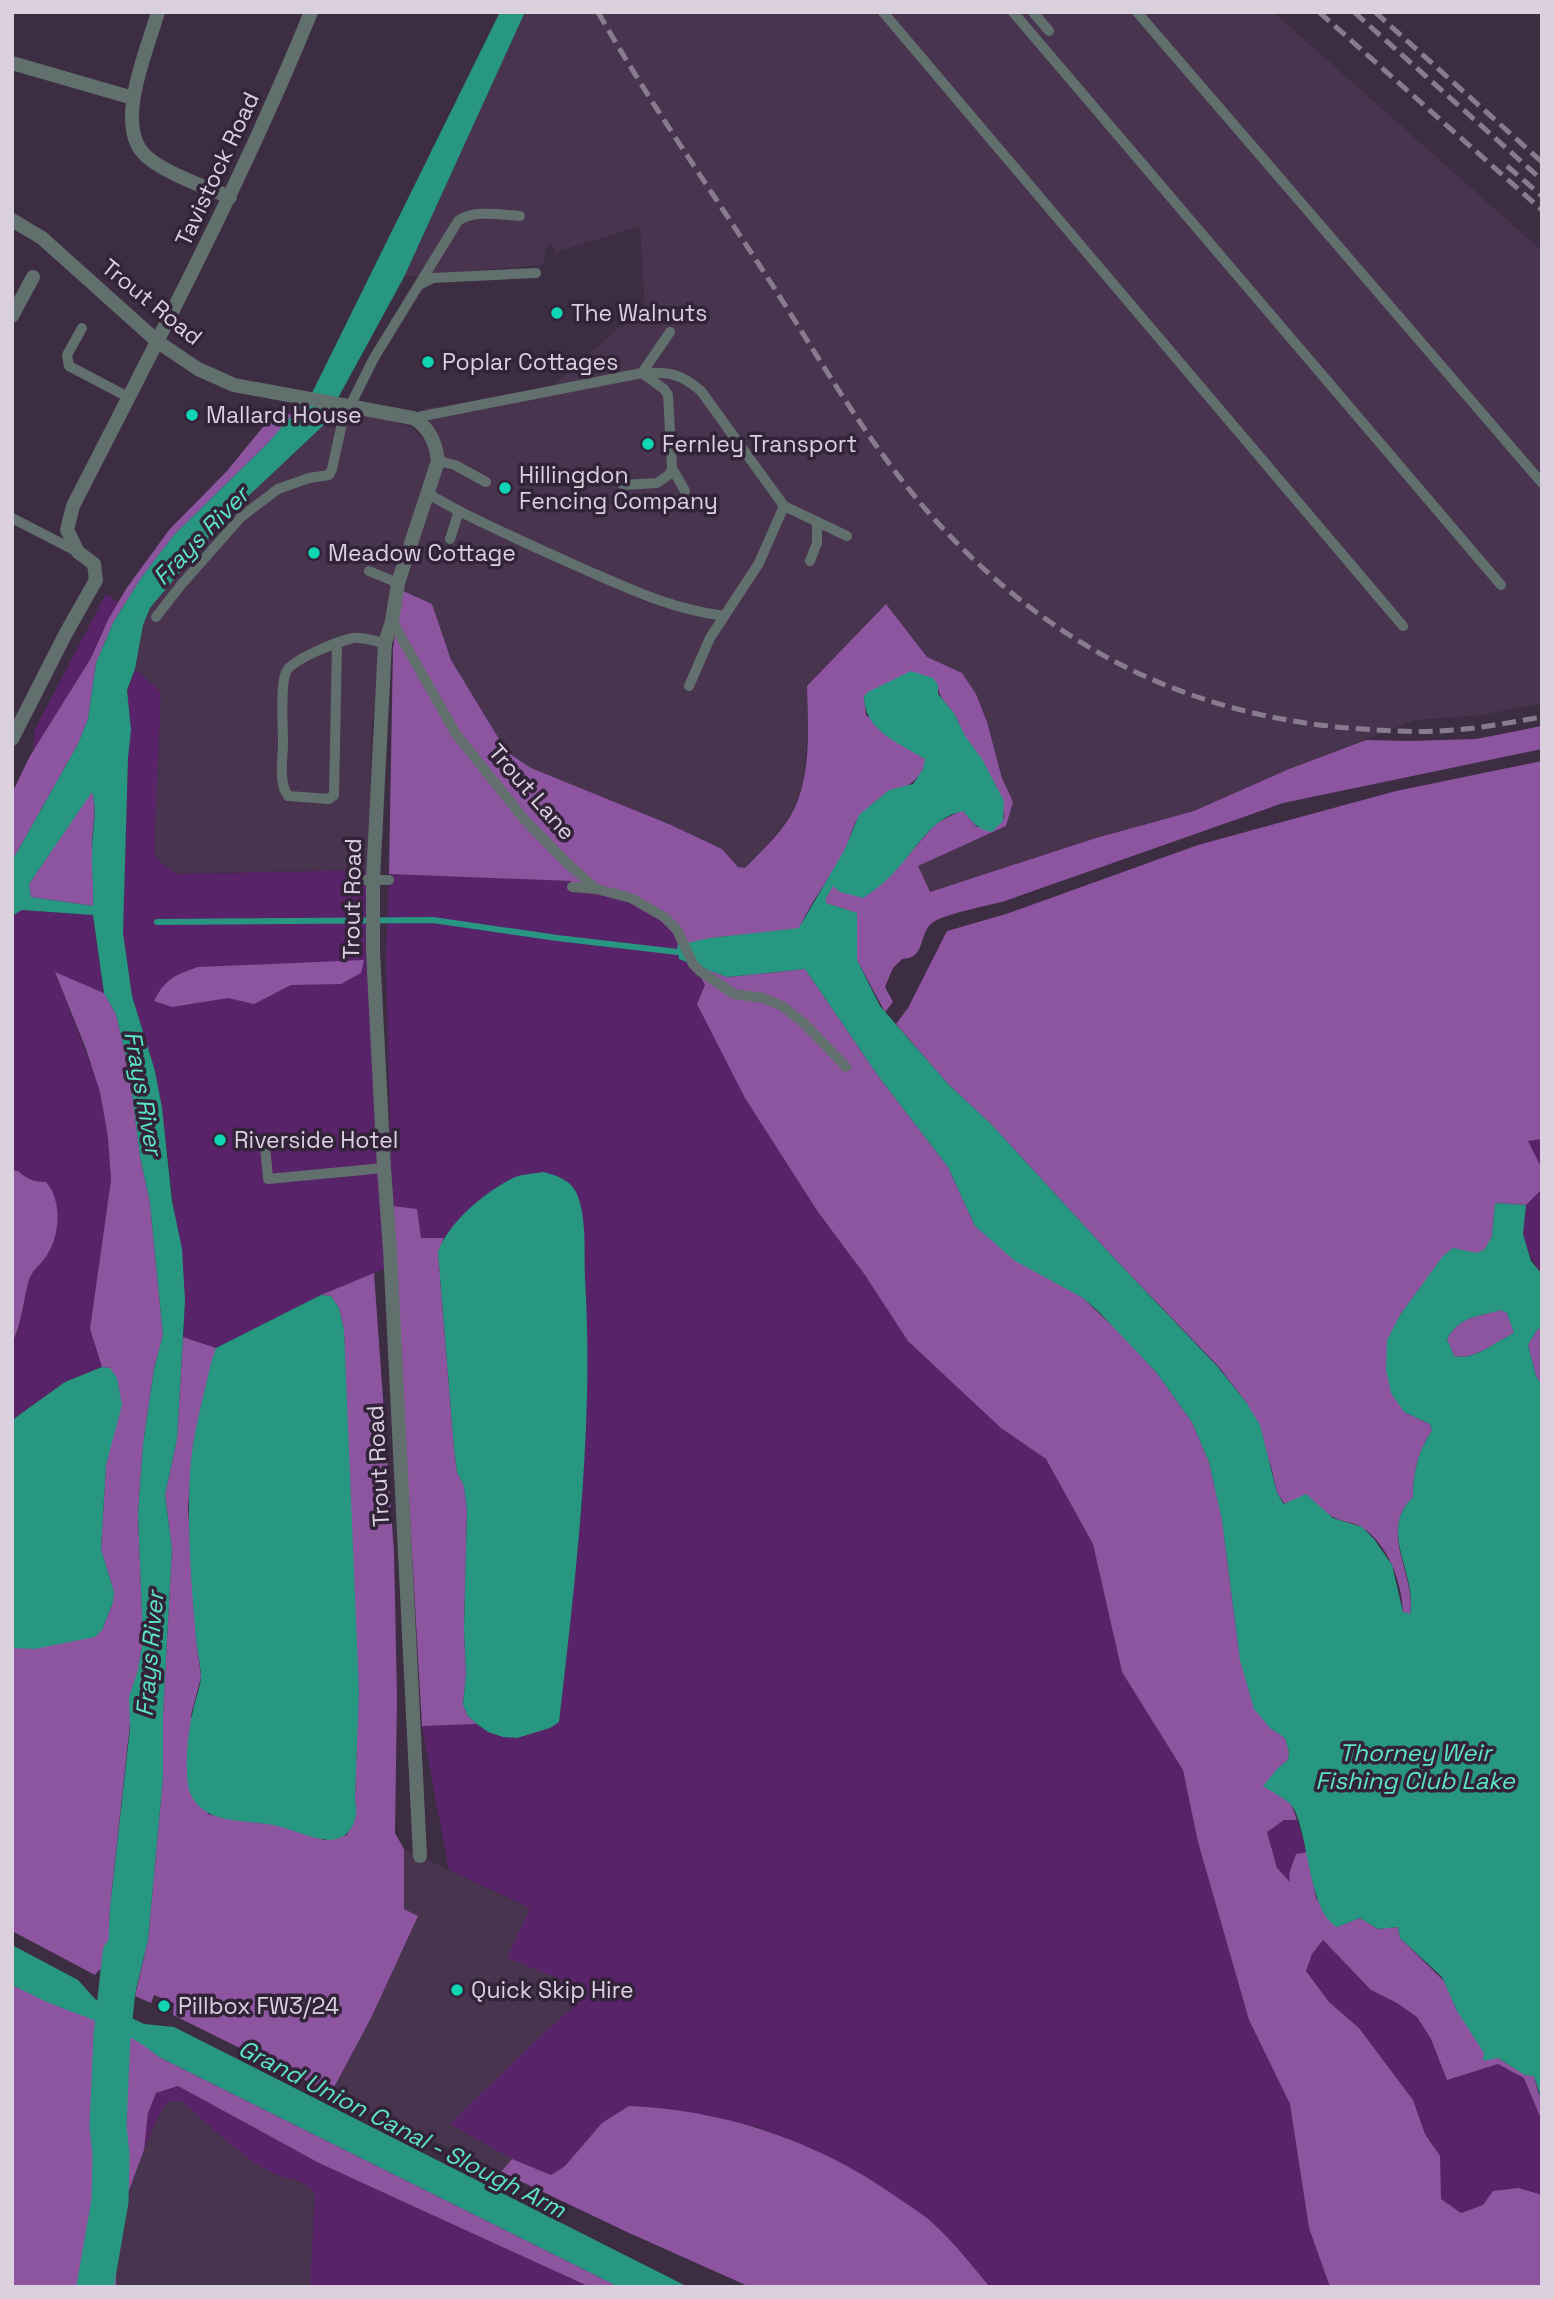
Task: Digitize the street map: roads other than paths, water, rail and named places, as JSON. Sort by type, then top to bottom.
[{"type":"street","points":[[158,12],[133,98],[132,127],[137,143],[144,154],[175,173],[230,197]]},
{"type":"street","name":"Tavistock Road","points":[[14,731],[96,580],[94,564],[78,552],[67,530],[73,506],[230,197],[267,118],[311,12]]},
{"type":"street","points":[[12,63],[133,98]]},
{"type":"street","name":"Trout Road","points":[[12,220],[42,238],[158,342],[198,369],[234,385],[413,418]]},
{"type":"street","points":[[12,316],[33,277]]},
{"type":"street","points":[[413,418],[420,422],[432,438],[438,461]]},
{"type":"street","name":"Trout Road","points":[[420,1856],[373,951],[373,885],[385,643],[392,621],[398,583],[438,461]]},
{"type":"lane","points":[[883,12],[1403,626]]},
{"type":"lane","points":[[1013,12],[1501,586]]},
{"type":"lane","points":[[1033,12],[1049,31]]},
{"type":"lane","points":[[1137,12],[1542,483]]},
{"type":"lane","points":[[156,617],[241,517],[278,489],[309,478],[329,475],[348,405],[374,358],[462,218],[475,214],[520,216]]},
{"type":"lane","points":[[421,284],[433,278],[536,273]]},
{"type":"lane","points":[[82,328],[67,355],[69,366],[128,397]]},
{"type":"lane","points":[[642,373],[670,332]]},
{"type":"lane","points":[[642,373],[664,389],[668,396],[672,468],[685,491]]},
{"type":"lane","points":[[413,418],[642,373],[669,373],[685,379],[701,391],[783,506],[847,536]]},
{"type":"lane","points":[[438,461],[455,466],[486,482]]},
{"type":"lane","points":[[623,485],[657,483],[668,477],[672,468]]},
{"type":"lane","points":[[428,494],[519,542],[662,603],[724,616]]},
{"type":"lane","points":[[690,686],[710,638],[760,563],[783,506]]},
{"type":"lane","points":[[450,539],[459,511]]},
{"type":"lane","points":[[12,518],[78,552]]},
{"type":"lane","points":[[810,561],[817,543],[817,522]]},
{"type":"lane","points":[[369,571],[398,583]]},
{"type":"lane","name":"Trout Lane","points":[[392,621],[443,714],[490,780],[524,819],[596,889],[631,898],[652,909],[673,925],[693,964],[723,987],[739,995],[774,1001],[789,1010],[846,1067]]},
{"type":"lane","points":[[337,644],[334,795],[330,799],[288,796],[283,782],[282,709],[285,674],[291,665],[299,660],[337,644],[355,638],[385,643]]},
{"type":"lane","points":[[352,880],[373,885],[389,880]]},
{"type":"lane","points":[[572,887],[596,889]]},
{"type":"lane","points":[[265,1144],[268,1179],[384,1168]]},
{"type":"water","points":[[500,12],[525,12],[404,277],[338,398],[312,393]]},
{"type":"water","points":[[305,400],[335,407],[328,421],[226,517],[150,608],[143,625],[135,669],[127,690],[131,730],[123,933],[132,996],[155,1071],[162,1108],[172,1201],[182,1249],[185,1301],[177,1439],[165,1495],[172,1549],[163,1713],[163,1777],[148,1940],[131,2010],[108,1998],[106,1988],[110,1908],[130,1728],[129,1697],[138,1670],[143,1641],[138,1514],[143,1444],[154,1369],[163,1335],[150,1203],[140,1156],[129,1070],[116,1014],[104,993],[93,915],[22,910],[12,916],[12,861],[78,744],[88,719],[96,663],[113,623],[141,578],[174,535],[268,443]],"holes":[[[92,792],[93,906],[31,897],[29,884]]]},
{"type":"water","name":"Thorney Weir Fishing Club Lake","points":[[911,671],[933,678],[938,685],[938,694],[954,713],[1004,801],[1003,821],[992,832],[972,822],[963,811],[942,820],[926,834],[890,877],[863,898],[840,892],[833,886],[826,903],[857,913],[857,960],[880,1006],[948,1084],[991,1124],[1217,1366],[1246,1402],[1260,1425],[1277,1493],[1284,1504],[1306,1494],[1333,1518],[1362,1527],[1374,1539],[1392,1565],[1403,1612],[1410,1614],[1411,1599],[1398,1539],[1398,1524],[1403,1510],[1413,1497],[1417,1462],[1432,1431],[1430,1424],[1404,1412],[1391,1393],[1386,1370],[1387,1340],[1400,1315],[1443,1256],[1453,1248],[1477,1253],[1485,1249],[1492,1236],[1495,1203],[1526,1205],[1523,1234],[1531,1261],[1542,1274],[1542,1327],[1537,1330],[1528,1345],[1536,1376],[1542,1386],[1542,2095],[1534,2076],[1525,2075],[1498,2058],[1483,2061],[1484,2053],[1457,2011],[1442,1977],[1400,1938],[1398,1927],[1378,1929],[1360,1918],[1337,1927],[1328,1919],[1321,1906],[1294,1809],[1263,1786],[1288,1760],[1289,1752],[1285,1738],[1270,1728],[1254,1709],[1240,1660],[1222,1520],[1209,1462],[1192,1422],[1156,1372],[1083,1298],[1015,1261],[975,1226],[948,1167],[879,1077],[805,969],[727,977],[679,959],[677,945],[710,938],[799,928],[845,849],[859,815],[889,790],[913,784],[923,769],[925,759],[876,727],[866,708],[864,696]],"holes":[[[1500,1310],[1507,1313],[1514,1333],[1477,1353],[1454,1356],[1447,1339],[1458,1325],[1470,1318]]]},
{"type":"water","points":[[543,1172],[571,1185],[577,1194],[582,1214],[587,1334],[585,1445],[577,1556],[559,1722],[550,1728],[517,1738],[488,1732],[468,1716],[463,1705],[466,1674],[464,1628],[467,1510],[454,1448],[438,1252],[450,1230],[468,1210],[489,1193],[515,1177]]},
{"type":"water","points":[[321,1295],[331,1296],[339,1308],[344,1330],[359,1691],[356,1815],[346,1834],[329,1840],[277,1826],[217,1817],[198,1805],[191,1795],[187,1778],[189,1730],[201,1675],[191,1576],[190,1473],[195,1431],[211,1363],[216,1348]]},
{"type":"water","points":[[102,1367],[110,1368],[117,1378],[122,1405],[106,1465],[101,1549],[114,1592],[113,1602],[102,1630],[95,1637],[34,1649],[12,1648],[12,1424],[15,1418],[65,1382]]},
{"type":"water","points":[[12,1945],[78,1980],[96,2000],[111,2008],[144,2024],[174,2027],[688,2287],[619,2287],[159,2057],[124,2034],[12,1985]]},
{"type":"waterway","points":[[157,922],[433,920],[678,952]]},
{"type":"waterway","name":"Frays River","points":[[95,2287],[110,2201],[111,2155],[108,2126],[112,2036],[121,1954]]},
{"type":"railway","points":[[598,12],[661,115],[890,465],[936,521],[981,566],[1027,606],[1077,640],[1128,668],[1183,692],[1240,710],[1300,722],[1408,731],[1464,729],[1542,717]]},
{"type":"railway","points":[[1319,12],[1542,210]]},
{"type":"railway","points":[[1354,12],[1542,180]]},
{"type":"railway","points":[[1375,12],[1542,162]]},
{"type":"railway","points":[[1507,166],[1542,196]]},
{"type":"place","name":"The Walnuts","points":[[557,313]]},
{"type":"place","name":"Poplar Cottages","points":[[428,362]]},
{"type":"place","name":"Mallard House","points":[[192,415]]},
{"type":"place","name":"Fernley Transport","points":[[648,444]]},
{"type":"place","name":"Hillingdon Fencing Company","points":[[505,488]]},
{"type":"place","name":"Meadow Cottage","points":[[314,553]]},
{"type":"place","name":"Riverside Hotel","points":[[220,1140]]},
{"type":"place","name":"Quick Skip Hire","points":[[457,1990]]},
{"type":"place","name":"Pillbox FW3/24","points":[[164,2006]]},
{"type":"water label","name":"Grand Union Canal - Slough Arm","points":[[402,2129]]}]
